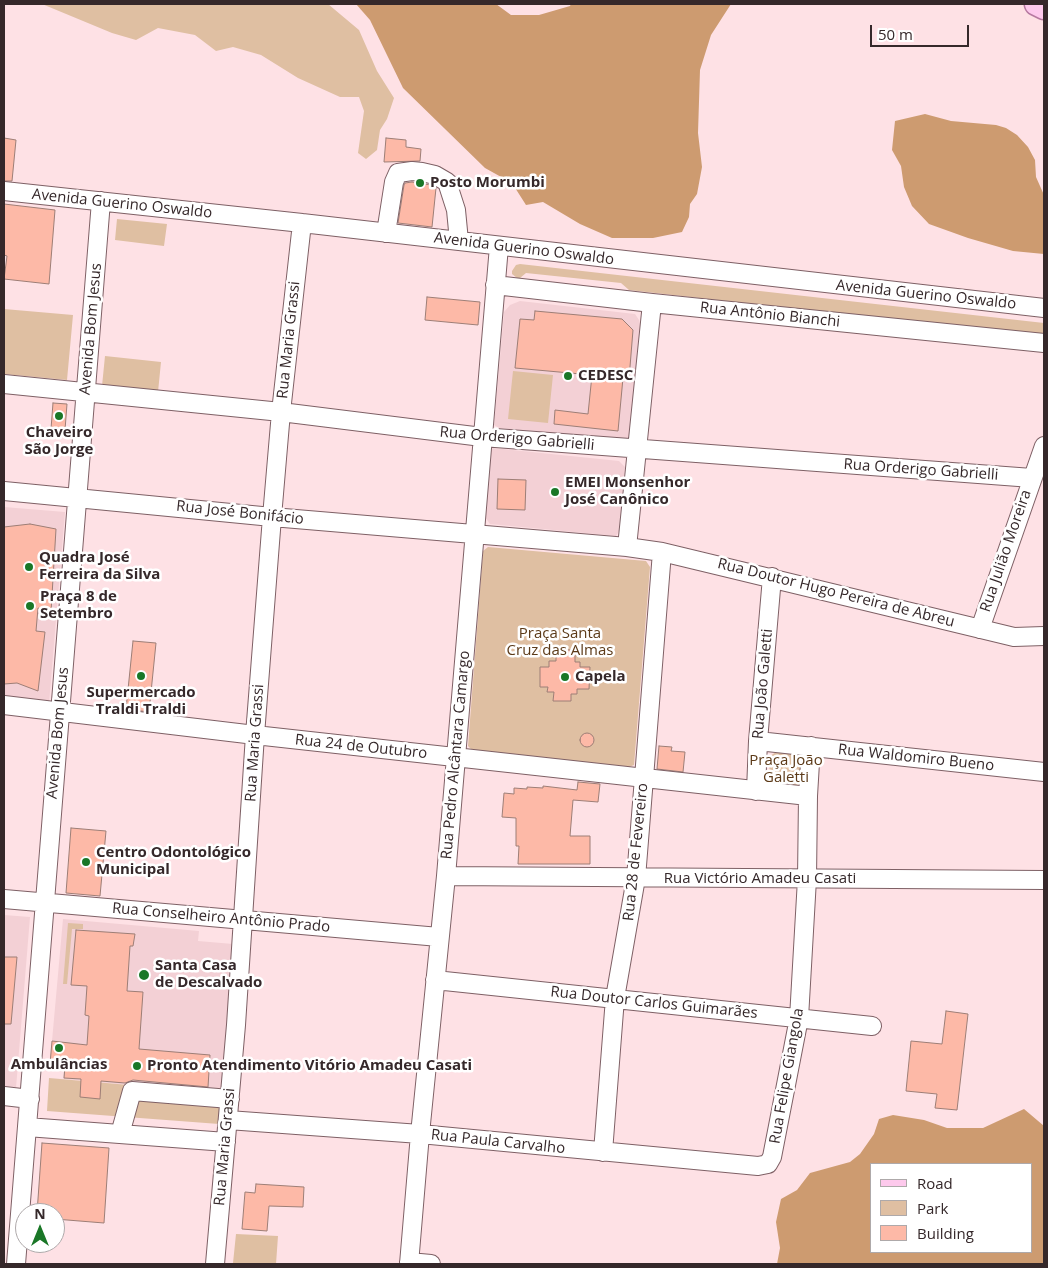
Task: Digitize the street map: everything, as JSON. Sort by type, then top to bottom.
[{"type":"main road","points":[[1036,4],[1044,8]]},
{"type":"street","points":[[386,233],[394,182],[398,174],[417,171],[435,175],[447,182],[456,210],[459,241]]},
{"type":"street","name":"Avenida Guerino Oswaldo","points":[[4,191],[302,223],[1044,308]]},
{"type":"street","name":"Avenida Bom Jesus","points":[[16,1264],[101,201]]},
{"type":"street","name":"Rua Maria Grassi","points":[[215,1264],[230,1099],[272,517],[281,412],[302,223]]},
{"type":"street","name":"Rua Pedro Alcântara Camargo","points":[[409,1263],[446,876],[499,246]]},
{"type":"street","name":"Rua Antônio Bianchi","points":[[495,285],[652,303],[1044,342]]},
{"type":"street","points":[[627,547],[652,303]]},
{"type":"street","name":"Rua Orderigo Gabrielli","points":[[4,384],[281,412],[482,437],[636,450],[1032,478]]},
{"type":"street","name":"Rua Julião Moreira","points":[[980,629],[1044,446]]},
{"type":"street","name":"Rua José Bonifácio","points":[[4,491],[272,517],[627,547]]},
{"type":"street","name":"Rua Doutor Hugo Pereira de Abreu","points":[[627,547],[662,552],[772,577],[1014,637],[1044,636]]},
{"type":"street","name":"Rua 28 de Fevereiro","points":[[603,1152],[615,998],[636,878],[662,552]]},
{"type":"street","name":"Rua João Galetti","points":[[756,791],[758,741],[772,577]]},
{"type":"street","name":"Rua 24 de Outubro","points":[[4,705],[255,735],[808,796]]},
{"type":"street","name":"Rua Waldomiro Bueno","points":[[758,741],[1044,772]]},
{"type":"street","name":"Rua Felipe Giangola","points":[[768,1164],[772,1157],[799,1018],[811,746]]},
{"type":"street","name":"Rua Victório Amadeu Casati","points":[[446,876],[1044,880]]},
{"type":"street","name":"Rua Conselheiro Antônio Prado","points":[[4,899],[439,938]]},
{"type":"street","name":"Rua Doutor Carlos Guimarães","points":[[435,980],[872,1026]]},
{"type":"street","points":[[120,1134],[132,1091],[230,1099]]},
{"type":"street","points":[[4,1096],[30,1099]]},
{"type":"street","name":"Rua Paula Carvalho","points":[[228,1120],[420,1134],[758,1166],[768,1164]]},
{"type":"street","points":[[27,1127],[226,1142]]},
{"type":"street","points":[[409,1263],[431,1264]]},
{"type":"shaded area","points":[[356,4],[496,4],[511,15],[539,15],[570,6],[571,4],[731,4],[711,35],[700,70],[698,133],[702,167],[697,194],[690,204],[689,217],[682,232],[653,238],[612,238],[580,224],[543,202],[526,205],[512,183],[485,168],[403,88],[370,20]]},
{"type":"shaded area","points":[[925,114],[951,121],[996,125],[1006,128],[1017,135],[1028,147],[1035,160],[1036,177],[1044,195],[1044,254],[1013,251],[929,224],[912,206],[904,187],[901,166],[892,150],[895,121]]},
{"type":"shaded area","name":"CEDESC","points":[[520,301],[635,314],[641,326],[630,436],[625,440],[499,428],[494,425],[504,312],[510,305]]},
{"type":"shaded area","name":"EMEI Monsenhor José Canônico","points":[[493,448],[619,461],[625,467],[619,531],[616,536],[490,524],[485,517],[489,451]]},
{"type":"shaded area","name":"Praça 8 de Setembro","points":[[4,507],[65,512],[49,704],[4,699]]},
{"type":"shaded area","points":[[4,915],[30,917],[16,1088],[4,1087]]},
{"type":"shaded area","name":"Santa Casa de Descalvado","points":[[63,919],[199,931],[198,941],[233,944],[221,1093],[63,1079],[67,1043],[52,1041]]},
{"type":"shaded area","points":[[1024,1109],[1044,1126],[1044,1264],[777,1264],[780,1248],[776,1222],[781,1199],[797,1190],[810,1173],[850,1162],[860,1154],[874,1134],[879,1119],[893,1115],[924,1120],[947,1128],[983,1128]]},
{"type":"green space","points":[[42,4],[328,4],[359,30],[377,71],[394,98],[387,119],[380,130],[377,150],[366,159],[358,153],[364,111],[359,97],[340,97],[298,78],[261,55],[233,47],[216,51],[195,35],[158,28],[136,40],[112,33]]},
{"type":"green space","points":[[117,219],[167,224],[164,246],[115,240]]},
{"type":"green space","points":[[516,265],[1044,323],[1044,337],[629,290],[621,283],[526,273],[517,278],[512,274],[512,271]]},
{"type":"green space","points":[[4,309],[73,315],[67,380],[4,374]]},
{"type":"green space","points":[[105,356],[161,362],[158,392],[102,386]]},
{"type":"green space","points":[[513,371],[553,375],[548,423],[508,419]]},
{"type":"green space","name":"Praça Santa Cruz das Almas","points":[[488,547],[646,561],[650,567],[634,765],[629,767],[474,752],[468,746],[483,551]]},
{"type":"green space","name":"Praça João Galetti","points":[[776,752],[798,754],[802,758],[802,781],[798,786],[773,784],[769,779],[770,756]]},
{"type":"green space","points":[[68,923],[83,924],[83,929],[72,929],[67,984],[63,984]]},
{"type":"green space","points":[[49,1078],[129,1085],[220,1105],[219,1124],[47,1111]]},
{"type":"green space","points":[[236,1234],[278,1236],[276,1264],[233,1263]]},
{"type":"building","points":[[4,138],[16,140],[12,181],[4,181]]},
{"type":"building","points":[[386,138],[406,140],[406,147],[421,149],[420,161],[384,162]]},
{"type":"building","points":[[412,182],[431,185],[436,188],[432,227],[398,223],[404,185],[405,183]]},
{"type":"building","points":[[4,204],[55,210],[49,284],[4,279],[7,256],[4,255]]},
{"type":"building","points":[[427,297],[480,302],[478,325],[425,320]]},
{"type":"building","points":[[535,311],[622,319],[633,330],[629,379],[623,378],[618,431],[554,424],[555,410],[588,414],[592,375],[515,368],[520,319],[534,320]]},
{"type":"building","name":"Chaveiro São Jorge","points":[[53,403],[67,404],[65,430],[51,429]]},
{"type":"building","points":[[498,479],[526,480],[525,510],[497,509]]},
{"type":"building","name":"Praça 8 de Setembro","points":[[30,524],[56,529],[51,612],[38,608],[36,631],[45,632],[38,691],[17,683],[4,684],[4,527]]},
{"type":"building","name":"Supermercado Traldi Traldi","points":[[133,641],[156,643],[149,712],[126,709]]},
{"type":"building","name":"Capela","points":[[556,650],[575,650],[575,662],[580,662],[580,667],[590,667],[589,689],[577,689],[577,694],[571,694],[571,701],[553,701],[554,692],[547,692],[548,687],[540,687],[540,667],[549,667],[549,661],[556,661]]},
{"type":"building","points":[[584,733],[590,733],[594,740],[590,747],[584,747],[580,743],[580,737]]},
{"type":"building","points":[[659,746],[672,747],[671,751],[685,752],[683,772],[657,769]]},
{"type":"building","points":[[578,782],[600,784],[598,802],[573,800],[570,836],[590,836],[590,864],[518,864],[519,846],[516,846],[516,818],[502,817],[504,793],[514,794],[514,788],[543,788],[543,786],[577,790]]},
{"type":"building","name":"Centro Odontológico Municipal","points":[[71,828],[106,831],[100,896],[66,893]]},
{"type":"building","points":[[76,930],[135,934],[133,946],[130,946],[127,991],[143,992],[139,1049],[210,1055],[208,1087],[133,1080],[125,1083],[101,1081],[100,1099],[80,1097],[81,1079],[64,1078],[65,1066],[50,1064],[52,1041],[87,1045],[89,1016],[85,1015],[87,986],[71,985]]},
{"type":"building","points":[[4,957],[17,957],[11,1024],[4,1024]]},
{"type":"building","points":[[946,1011],[968,1014],[957,1110],[935,1108],[937,1094],[906,1091],[911,1041],[942,1044]]},
{"type":"building","points":[[42,1143],[109,1148],[104,1223],[65,1220],[65,1203],[38,1203]]},
{"type":"building","points":[[256,1184],[304,1187],[303,1207],[269,1206],[267,1231],[242,1229],[245,1192],[255,1193]]},
{"type":"place","name":"Posto Morumbi","points":[[420,183]]},
{"type":"place","name":"CEDESC","points":[[568,376]]},
{"type":"place","name":"Chaveiro São Jorge","points":[[59,416]]},
{"type":"place","name":"EMEI Monsenhor José Canônico","points":[[555,492]]},
{"type":"place","name":"Quadra José Ferreira da Silva","points":[[29,567]]},
{"type":"place","name":"Praça 8 de Setembro","points":[[30,606]]},
{"type":"place","name":"Supermercado Traldi Traldi","points":[[141,676]]},
{"type":"place","name":"Capela","points":[[565,677]]},
{"type":"place","name":"Centro Odontológico Municipal","points":[[86,862]]},
{"type":"place","name":"Santa Casa de Descalvado","points":[[144,975]]},
{"type":"place","name":"Ambulâncias","points":[[59,1048]]},
{"type":"place","name":"Pronto Atendimento Vitório Amadeu Casati","points":[[137,1066]]}]
